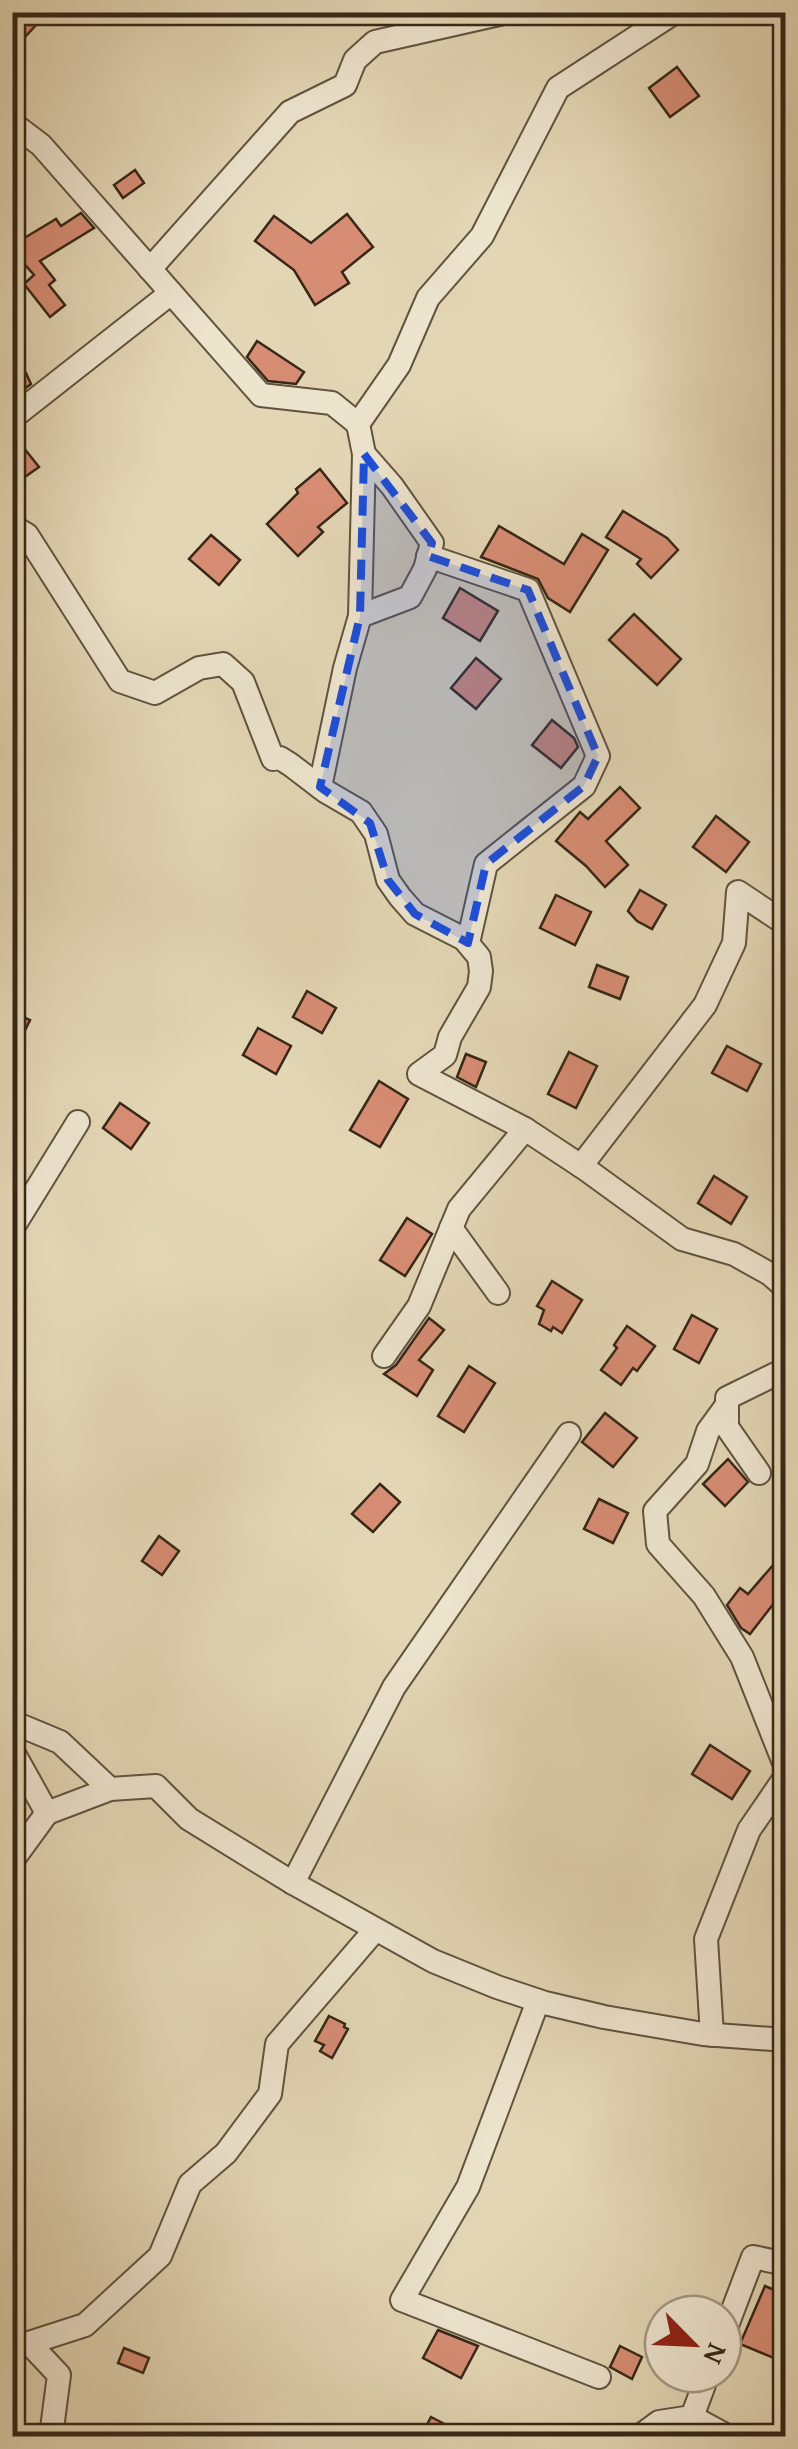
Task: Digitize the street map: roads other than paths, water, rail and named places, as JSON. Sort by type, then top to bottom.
[{"type":"street","points":[[150,269],[290,112],[345,86],[354,60],[375,42],[508,12]]},
{"type":"street","points":[[358,424],[399,365],[428,298],[482,236],[558,88],[675,12]]},
{"type":"street","points":[[12,122],[41,145],[261,395],[332,403],[358,424],[364,454],[360,616],[320,787]]},
{"type":"street","points":[[12,418],[171,293]]},
{"type":"street","points":[[360,616],[410,597],[432,543],[364,454]]},
{"type":"street","points":[[12,526],[27,535],[120,681],[156,693],[199,668],[222,664],[243,682],[273,759],[280,758],[362,812],[376,834],[388,880],[415,914],[468,943],[480,957],[479,988],[450,1037],[444,1056],[419,1074],[525,1129],[682,1239],[734,1254],[786,1288]]},
{"type":"street","points":[[428,556],[528,590],[598,756],[584,786],[486,864],[468,943]]},
{"type":"street","points":[[581,1166],[704,1005],[734,944],[738,892],[786,924]]},
{"type":"street","points":[[12,1229],[78,1122]]},
{"type":"street","points":[[384,1356],[419,1306],[459,1209],[525,1129]]},
{"type":"street","points":[[452,1228],[498,1293]]},
{"type":"street","points":[[759,1473],[727,1426],[728,1398],[786,1369]]},
{"type":"street","points":[[727,1405],[708,1431],[697,1464],[655,1511],[658,1544],[704,1596],[742,1657],[786,1768]]},
{"type":"street","points":[[293,1883],[394,1687],[568,1434]]},
{"type":"street","points":[[12,1722],[60,1742],[110,1790]]},
{"type":"street","points":[[12,1750],[47,1813]]},
{"type":"street","points":[[712,2034],[706,1939],[749,1830],[786,1776]]},
{"type":"street","points":[[12,1862],[47,1813],[110,1790],[156,1786],[189,1819],[432,1961],[497,1987],[604,2017],[712,2034],[786,2040]]},
{"type":"street","points":[[51,2436],[59,2375],[29,2342],[85,2324],[160,2256],[190,2184],[226,2153],[270,2094],[277,2044],[375,1930]]},
{"type":"street","points":[[538,2000],[468,2188],[402,2300],[599,2376]]},
{"type":"street","points":[[739,2294],[754,2257],[786,2264]]},
{"type":"street","points":[[692,2417],[701,2394]]},
{"type":"street","points":[[640,2436],[659,2422],[692,2417],[726,2436]]}]
